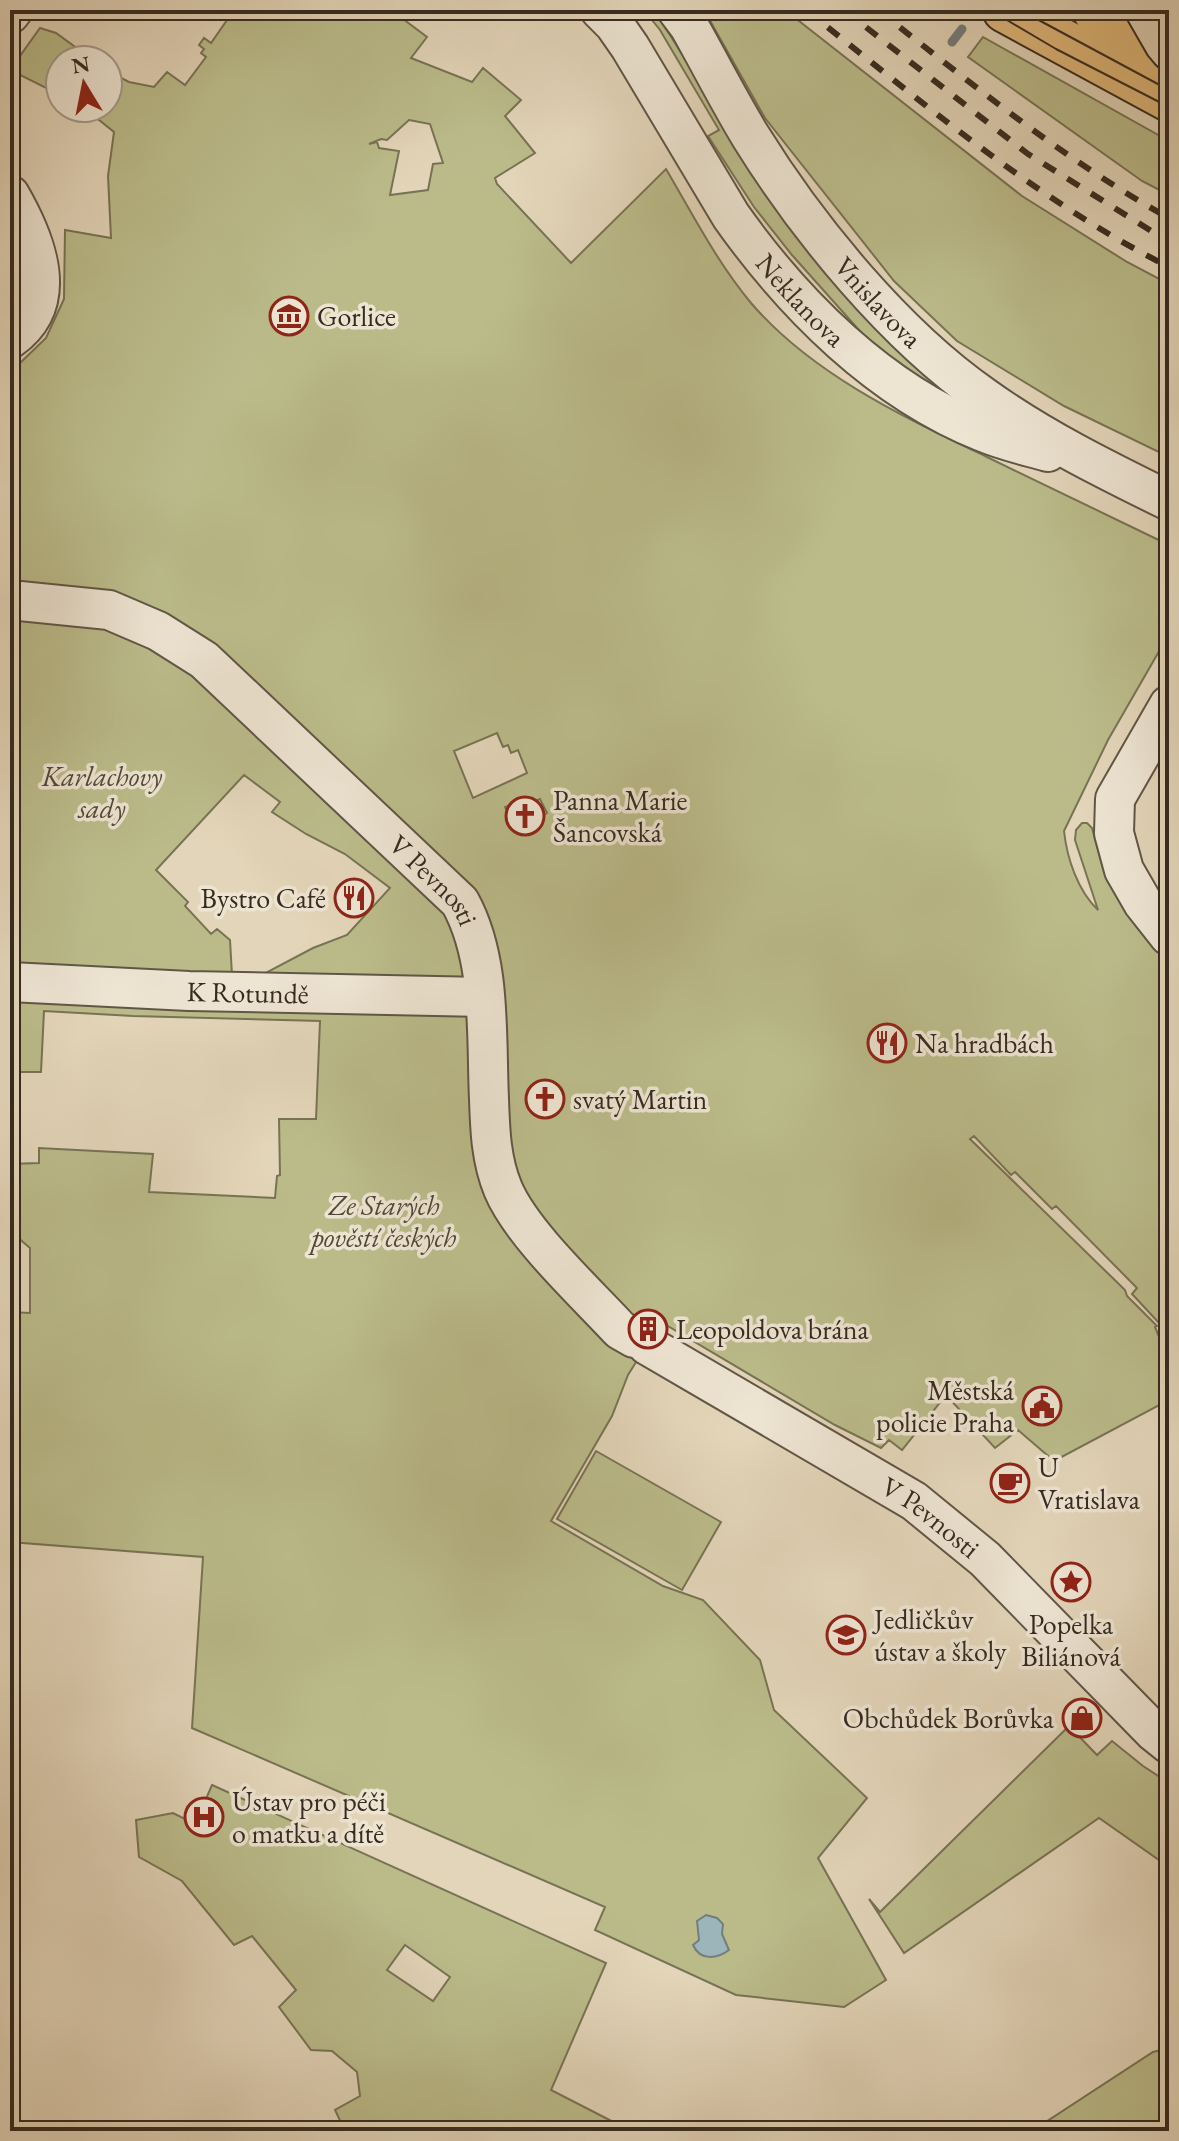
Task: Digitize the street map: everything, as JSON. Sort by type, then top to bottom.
[{"type":"main road","points":[[1005,10],[1157,93]]},
{"type":"main road","points":[[1095,10],[1129,69],[1157,93]]},
{"type":"street","name":"Neklanova","points":[[600,10],[630,47],[731,216],[813,315],[865,362],[934,408],[984,433],[1104,469]]},
{"type":"street","name":"Vnislavova","points":[[677,10],[751,137],[794,200],[841,260],[903,329],[985,398],[1104,469],[1169,501]]},
{"type":"street","points":[[10,195],[32,238],[40,289],[32,316],[10,339]]},
{"type":"street","name":"V Pevnosti","points":[[10,600],[109,610],[158,631],[204,660],[460,902],[474,933],[484,997],[491,1149],[503,1191],[529,1230],[620,1330],[914,1501],[985,1559],[1169,1744]]},
{"type":"street","points":[[1169,705],[1115,799],[1114,833],[1124,870],[1143,903],[1169,936]]},
{"type":"street","name":"K Rotundě","points":[[10,982],[189,991],[484,997]]},
{"type":"green space","points":[[234,10],[391,10],[427,37],[411,58],[472,82],[483,68],[521,100],[505,116],[535,153],[495,178],[497,184],[571,263],[666,169],[727,271],[751,303],[802,352],[893,410],[1169,545],[1169,634],[1108,740],[1064,831],[1075,874],[1098,910],[1075,840],[1076,830],[1082,823],[1092,828],[1104,872],[1118,897],[1169,963],[1169,1330],[1166,1322],[1160,1324],[1132,1294],[1137,1288],[1056,1206],[1052,1209],[1015,1172],[1011,1175],[974,1136],[970,1139],[1125,1290],[1127,1296],[1157,1326],[1169,1361],[1169,1400],[1054,1461],[1018,1430],[995,1448],[946,1395],[902,1450],[889,1440],[881,1448],[835,1425],[661,1322],[628,1375],[612,1416],[551,1521],[663,1586],[703,1600],[760,1660],[774,1710],[867,1798],[818,1858],[886,1980],[844,2007],[736,1995],[595,1930],[605,1907],[192,1728],[203,1557],[10,1542],[10,1312],[30,1313],[30,1248],[10,1231],[10,1164],[39,1163],[39,1148],[153,1154],[149,1192],[275,1198],[277,1176],[280,1175],[279,1119],[316,1119],[320,1021],[44,1011],[41,1072],[10,1072],[10,367],[16,367],[46,338],[64,299],[65,230],[111,238],[108,176],[114,132],[104,124],[124,124],[124,79],[154,87],[167,72],[185,85],[206,57],[199,45],[204,38],[211,43]],"holes":[[[409,120],[430,124],[443,163],[433,164],[428,190],[390,195],[399,151],[379,148],[377,142],[369,144],[381,139],[387,140]],[[497,733],[503,747],[508,745],[511,753],[518,750],[527,773],[473,798],[454,751]],[[244,775],[280,802],[272,812],[345,854],[390,888],[347,935],[313,948],[241,986],[232,975],[230,940],[217,929],[211,934],[185,906],[188,902],[156,870]],[[528,799],[530,803],[540,799],[547,813],[539,818],[541,822],[518,834],[505,807]]]},
{"type":"green space","points":[[644,10],[652,10],[665,27],[766,188],[809,251],[845,296],[886,338],[975,412],[883,355],[792,255],[754,207],[708,136],[719,130],[660,30]]},
{"type":"green space","points":[[704,10],[785,10],[1022,196],[1127,262],[1169,284],[1169,457],[1064,406],[957,341],[894,281],[765,118]]},
{"type":"green space","points":[[40,28],[56,33],[71,44],[44,44],[44,87],[10,70]]},
{"type":"green space","points":[[983,37],[1169,141],[1169,195],[1142,181],[968,57]]},
{"type":"green space","points":[[596,1451],[721,1522],[682,1590],[557,1519]]},
{"type":"green space","points":[[1069,1726],[1097,1755],[1112,1741],[1169,1783],[1169,1867],[1099,1818],[904,1953],[869,1899],[880,1912]]},
{"type":"green space","points":[[212,1785],[606,1963],[551,2090],[631,2131],[345,2131],[335,2110],[360,2096],[357,2072],[332,2051],[311,2050],[279,2007],[296,1990],[252,1936],[234,1945],[182,1881],[139,1857],[136,1820],[173,1813],[195,1824]],"holes":[[[405,1945],[450,1977],[433,2001],[387,1970]]]},
{"type":"green space","points":[[1169,2048],[1169,2131],[1032,2131],[1153,2052]]},
{"type":"water","points":[[706,1915],[717,1918],[723,1924],[722,1934],[729,1950],[709,1957],[700,1954],[693,1945],[699,1940],[697,1921]]},
{"type":"waterway","points":[[952,42],[962,29]]},
{"type":"tram line","points":[[990,10],[1056,49],[1169,107]]},
{"type":"tram line","points":[[1020,10],[1169,90]]},
{"type":"railway","points":[[806,10],[1026,180],[1072,212],[1169,267]]},
{"type":"railway","points":[[844,10],[1028,154],[1169,242]]},
{"type":"railway","points":[[878,10],[1056,146],[1169,218]]},
{"type":"place","name":"Gorlice","points":[[289,316]]},
{"type":"place","name":"Panna Marie Šancovská","points":[[525,816]]},
{"type":"place","name":"Bystro Café","points":[[354,898]]},
{"type":"place","name":"Na hradbách","points":[[887,1043]]},
{"type":"place","name":"svatý Martin","points":[[545,1099]]},
{"type":"place","name":"Leopoldova brána","points":[[648,1329]]},
{"type":"place","name":"Městská policie Praha","points":[[1042,1406]]},
{"type":"place","name":"U Vratislava","points":[[1010,1483]]},
{"type":"place","name":"Popelka Biliánová","points":[[1071,1582]]},
{"type":"place","name":"Jedličkův ústav a školy","points":[[846,1635]]},
{"type":"place","name":"Obchůdek Borůvka","points":[[1082,1718]]},
{"type":"place","name":"Ústav pro péči o matku a dítě","points":[[204,1817]]},
{"type":"park label","name":"Karlachovy sady","points":[[102,792]]},
{"type":"park label","name":"Ze Starých pověstí českých","points":[[384,1221]]}]
